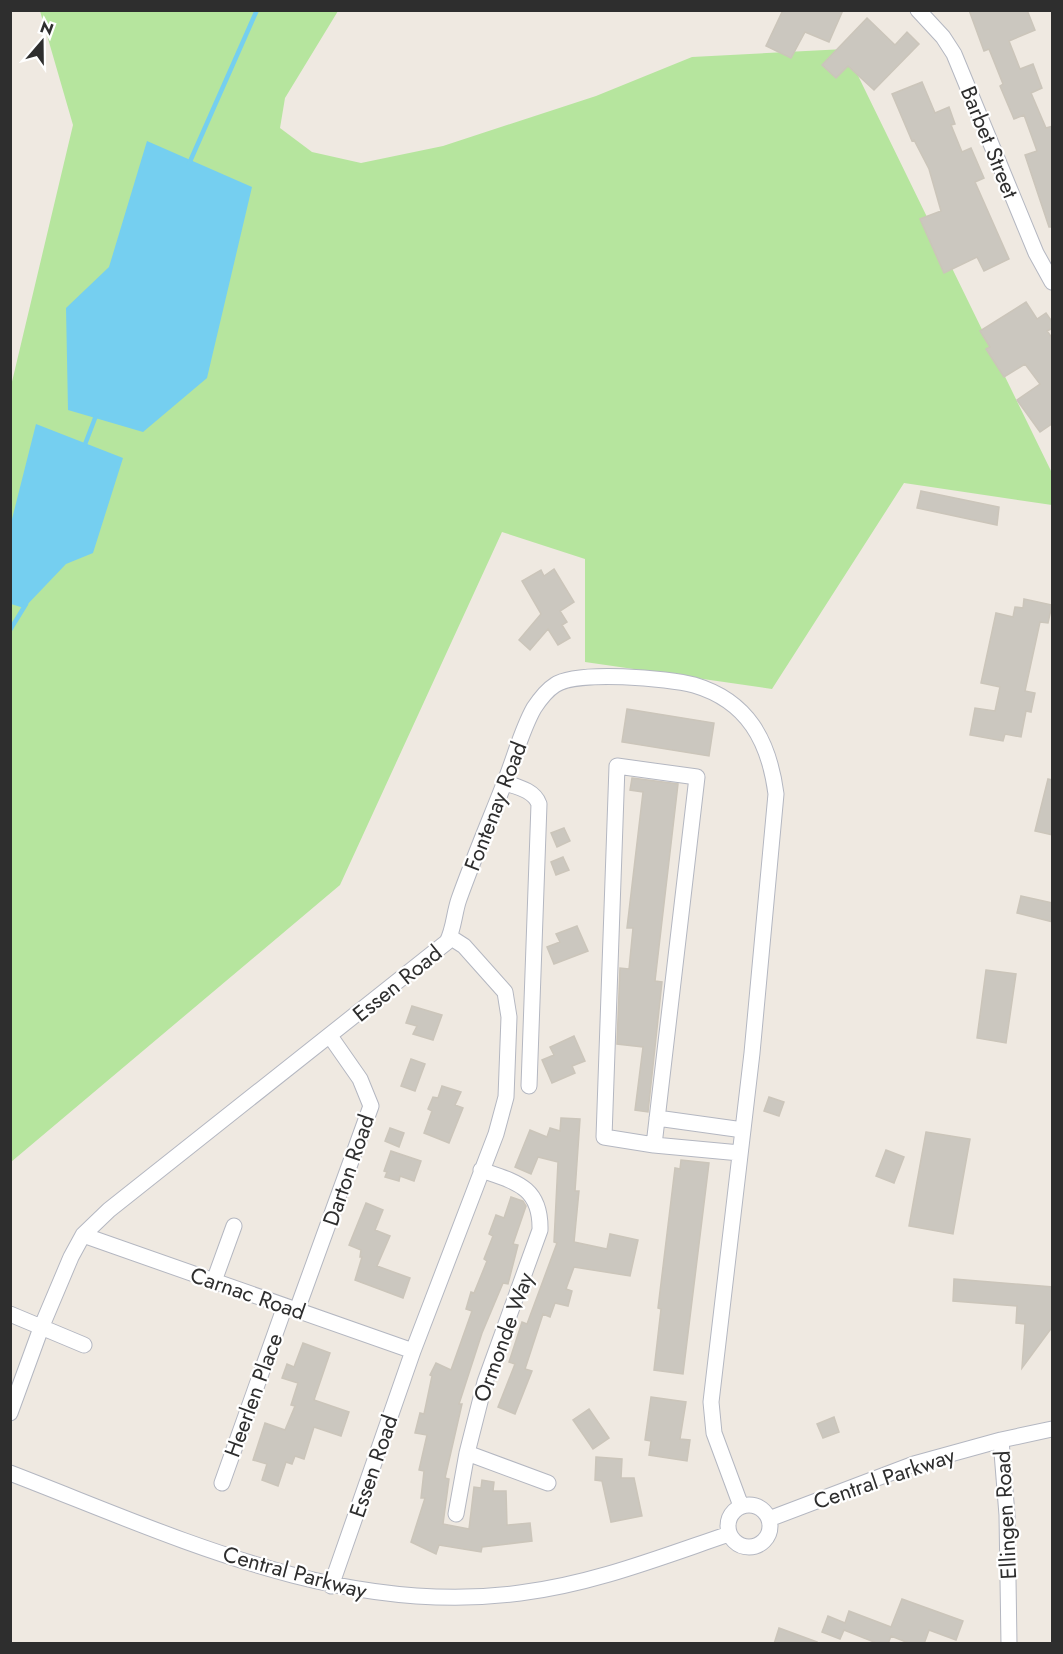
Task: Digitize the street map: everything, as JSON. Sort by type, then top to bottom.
[{"type":"street","name":"Barbet Street","points":[[918,10],[943,37],[954,54],[1036,253],[1053,282]]},
{"type":"street","name":"Fontenay Road","points":[[450,937],[459,899],[534,709],[557,683],[578,677],[672,680],[696,686],[730,702],[760,735],[776,794],[743,1130]]},
{"type":"street","points":[[654,1145],[697,777],[617,766],[604,1137],[654,1145],[740,1153]]},
{"type":"street","points":[[505,783],[528,791],[537,798],[539,804],[529,1086]]},
{"type":"street","name":"Essen Road","points":[[10,1413],[41,1328],[83,1234],[109,1210],[330,1036],[447,942],[450,937],[464,946],[501,984],[507,999],[509,1017],[506,1096],[496,1134],[413,1351],[332,1586]]},
{"type":"street","name":"Darton Road","points":[[291,1308],[371,1106],[360,1079],[330,1036]]},
{"type":"street","points":[[657,1118],[743,1130],[711,1402],[714,1433],[741,1506]]},
{"type":"street","name":"Ormonde Way","points":[[456,1514],[467,1453],[485,1382],[540,1230],[539,1208],[529,1192],[510,1180],[481,1170]]},
{"type":"street","points":[[214,1281],[234,1226]]},
{"type":"street","name":"Carnac Road","points":[[83,1234],[413,1351]]},
{"type":"street","name":"Heerlen Place","points":[[222,1483],[291,1308]]},
{"type":"street","points":[[10,1314],[84,1345]]},
{"type":"street","name":"Ellingen Road","points":[[1009,1644],[1007,1515],[1001,1440],[1053,1429]]},
{"type":"street","name":"Central Parkway","points":[[769,1519],[914,1464],[1001,1440]]},
{"type":"street","points":[[467,1453],[548,1483]]},
{"type":"street","name":"Central Parkway","points":[[10,1473],[206,1548],[274,1571],[332,1586],[397,1596],[439,1598],[520,1594],[571,1585],[624,1570],[729,1534]]},
{"type":"street","points":[[755,1505],[769,1519],[768,1533],[759,1544],[746,1546],[733,1540],[729,1534],[731,1514],[741,1506],[755,1505]]},
{"type":"green space","points":[[40,11],[338,11],[285,98],[280,128],[312,152],[361,163],[443,146],[596,96],[692,57],[845,49],[1052,473],[1052,505],[904,483],[772,689],[585,662],[585,559],[502,532],[340,885],[11,1162],[11,386],[73,125]]},
{"type":"water","points":[[147,141],[252,187],[207,378],[143,432],[68,410],[66,308],[109,267]]},
{"type":"water","points":[[36,424],[123,458],[93,553],[66,564],[24,608],[11,604],[11,523]]},
{"type":"building","points":[[783,10],[843,10],[829,42],[805,32],[791,58],[766,46]]},
{"type":"building","points":[[969,10],[1027,10],[1035,30],[1009,41],[1020,69],[1033,64],[1042,88],[1031,93],[1046,128],[1053,126],[1053,227],[1049,227],[1025,155],[1037,151],[1024,115],[1014,119],[1000,86],[1003,84],[989,49],[984,51]]},
{"type":"building","points":[[867,18],[895,45],[907,32],[919,44],[874,90],[848,66],[836,78],[822,65]]},
{"type":"building","points":[[922,82],[935,113],[949,107],[955,124],[951,125],[962,152],[971,148],[984,178],[975,182],[1009,259],[984,271],[977,257],[944,273],[920,219],[941,211],[929,169],[914,140],[912,141],[892,94]]},
{"type":"building","points":[[1026,302],[1037,319],[1046,313],[1053,323],[1053,328],[1047,331],[1053,339],[1053,423],[1040,432],[1017,400],[1040,384],[1025,364],[1004,377],[986,349],[990,347],[980,331]]},
{"type":"building","points":[[921,491],[999,507],[997,525],[917,508]]},
{"type":"building","points":[[554,569],[574,602],[560,611],[567,622],[562,625],[570,638],[558,645],[548,629],[530,650],[519,640],[541,614],[522,581],[541,570],[544,576]]},
{"type":"building","points":[[1024,599],[1052,605],[1048,623],[1040,622],[1025,691],[1035,693],[1031,712],[1026,711],[1021,737],[1005,734],[1003,741],[970,735],[975,708],[995,711],[1000,687],[981,683],[996,613],[1013,617],[1015,607],[1023,608]]},
{"type":"building","points":[[627,709],[714,723],[709,756],[622,742]]},
{"type":"building","points":[[632,778],[678,784],[655,981],[662,982],[648,1112],[635,1110],[643,1047],[617,1044],[620,968],[629,969],[633,928],[627,928],[643,792],[630,790]]},
{"type":"building","points":[[1048,779],[1053,780],[1053,835],[1035,831]]},
{"type":"building","points":[[564,828],[570,841],[557,847],[551,833]]},
{"type":"building","points":[[563,857],[569,870],[556,875],[551,862]]},
{"type":"building","points":[[1021,896],[1053,903],[1053,922],[1017,913]]},
{"type":"building","points":[[577,926],[588,951],[554,964],[547,947],[560,942],[556,934]]},
{"type":"building","points":[[986,970],[1016,974],[1006,1043],[977,1038]]},
{"type":"building","points":[[412,1006],[442,1015],[433,1040],[413,1034],[417,1026],[406,1023]]},
{"type":"building","points":[[574,1036],[585,1061],[572,1066],[575,1073],[552,1083],[542,1060],[554,1055],[550,1047]]},
{"type":"building","points":[[411,1059],[425,1064],[415,1091],[401,1086]]},
{"type":"building","points":[[442,1086],[461,1092],[455,1105],[463,1108],[449,1143],[424,1133],[432,1111],[428,1109],[433,1097],[438,1098]]},
{"type":"building","points":[[769,1097],[784,1102],[779,1116],[764,1111]]},
{"type":"building","points":[[561,1118],[580,1119],[575,1191],[579,1191],[574,1242],[607,1249],[610,1234],[638,1240],[630,1276],[574,1267],[566,1289],[572,1291],[568,1306],[555,1303],[550,1317],[543,1314],[525,1369],[532,1371],[515,1414],[498,1407],[515,1364],[509,1362],[522,1322],[527,1324],[557,1243],[554,1242],[558,1162],[538,1157],[531,1174],[515,1167],[530,1130],[547,1137],[550,1128],[560,1131]]},
{"type":"building","points":[[390,1128],[404,1133],[399,1147],[385,1141]]},
{"type":"building","points":[[926,1132],[970,1139],[953,1234],[909,1226]]},
{"type":"building","points":[[886,1150],[904,1157],[894,1183],[876,1176]]},
{"type":"building","points":[[391,1151],[421,1161],[414,1181],[400,1176],[399,1181],[385,1177],[387,1172],[384,1171]]},
{"type":"building","points":[[681,1160],[709,1163],[683,1374],[654,1370],[661,1309],[658,1308],[675,1168],[680,1169]]},
{"type":"building","points":[[511,1197],[523,1201],[526,1206],[513,1244],[518,1245],[508,1284],[503,1283],[482,1333],[459,1404],[462,1404],[445,1478],[449,1479],[443,1524],[469,1529],[474,1487],[481,1488],[482,1480],[494,1482],[493,1491],[506,1491],[507,1525],[530,1523],[532,1541],[482,1547],[481,1552],[439,1545],[436,1554],[411,1542],[425,1498],[421,1498],[424,1471],[419,1470],[427,1435],[415,1433],[420,1413],[424,1414],[432,1376],[430,1375],[436,1363],[451,1370],[472,1311],[466,1309],[471,1292],[474,1293],[487,1261],[484,1259],[493,1236],[489,1234],[496,1215],[504,1218]]},
{"type":"building","points":[[366,1203],[383,1210],[375,1230],[390,1236],[377,1266],[410,1278],[403,1298],[355,1280],[362,1257],[360,1257],[361,1250],[349,1245]]},
{"type":"building","points":[[954,1279],[1053,1287],[1053,1326],[1022,1368],[1025,1324],[1016,1323],[1017,1306],[953,1301]]},
{"type":"building","points":[[303,1343],[330,1353],[314,1400],[349,1412],[341,1436],[314,1427],[304,1459],[295,1456],[292,1464],[286,1462],[278,1486],[262,1480],[267,1464],[253,1460],[265,1423],[285,1430],[295,1406],[291,1405],[298,1383],[282,1378],[287,1364],[294,1367]]},
{"type":"building","points":[[651,1397],[686,1402],[680,1439],[690,1440],[687,1461],[649,1455],[651,1441],[645,1440]]},
{"type":"building","points":[[589,1409],[609,1438],[593,1449],[573,1420]]},
{"type":"building","points":[[834,1417],[839,1432],[823,1438],[817,1424]]},
{"type":"building","points":[[596,1457],[622,1459],[621,1478],[634,1478],[642,1516],[611,1522],[602,1481],[595,1480]]},
{"type":"building","points":[[902,1599],[963,1621],[956,1640],[929,1630],[924,1644],[911,1644],[891,1636],[888,1644],[879,1644],[844,1630],[840,1639],[822,1632],[828,1616],[845,1623],[849,1611],[891,1627]]},
{"type":"building","points":[[779,1628],[817,1642],[816,1644],[774,1644]]},
{"type":"waterway","points":[[188,166],[257,10]]},
{"type":"waterway","points":[[84,447],[97,413]]},
{"type":"waterway","points":[[10,630],[26,604]]}]
